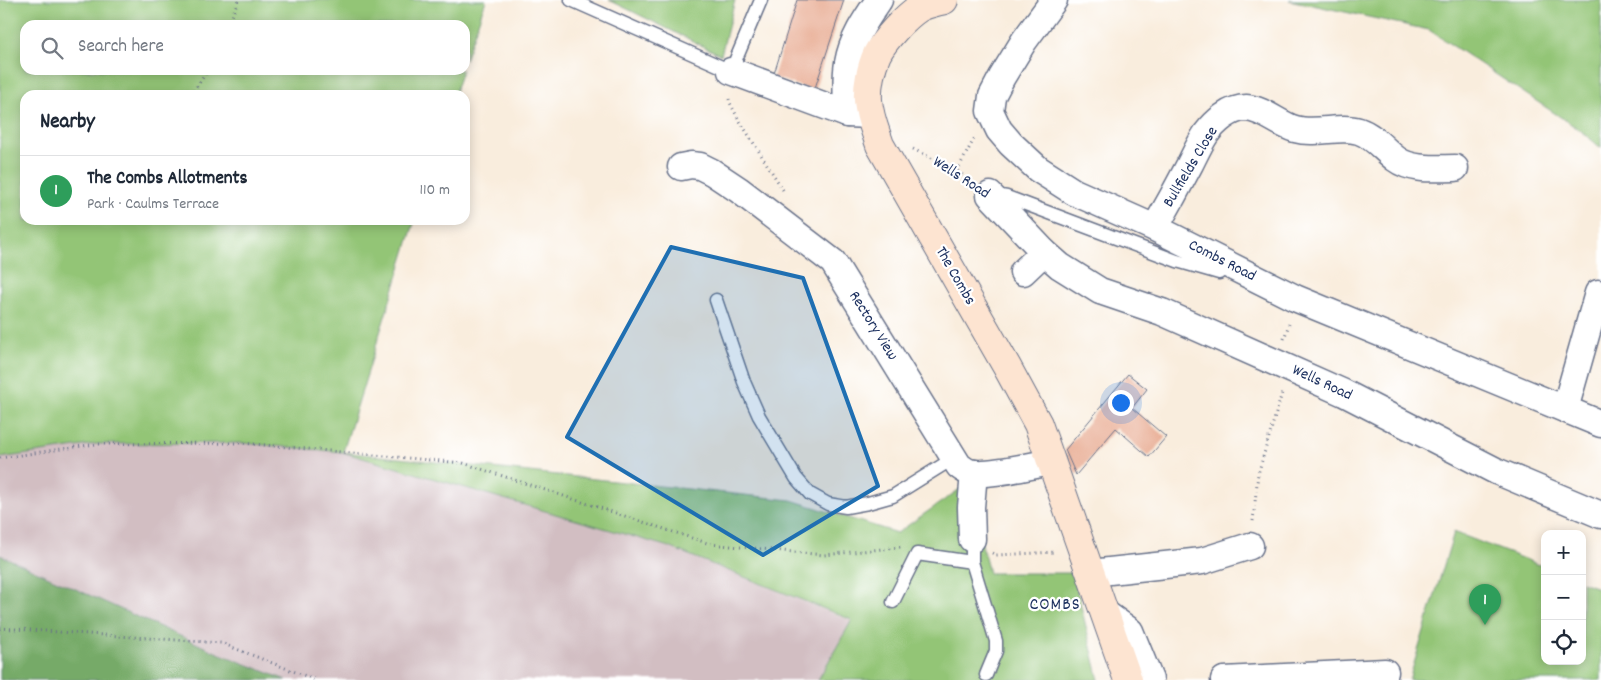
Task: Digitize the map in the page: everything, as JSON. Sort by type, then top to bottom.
[{"type":"main road","name":"The Combs","points":[[944,0],[920,8],[906,19],[888,38],[877,55],[871,74],[868,97],[858,114],[880,145],[1007,366],[1038,424],[1128,680]]},
{"type":"street","points":[[858,114],[848,64],[853,44],[879,0]]},
{"type":"street","name":"Combs Road","points":[[1054,0],[1024,41],[1002,77],[992,96],[990,111],[999,130],[1010,144],[1038,169],[1074,192],[1156,228],[1299,300],[1601,424]]},
{"type":"street","points":[[731,71],[858,114]]},
{"type":"street","name":"Bullfields Close","points":[[1156,228],[1207,134],[1219,120],[1233,110],[1246,108],[1259,111],[1296,129],[1317,132],[1336,130],[1360,131],[1379,143],[1397,160],[1419,168],[1455,168]]},
{"type":"street","name":"Rectory View","points":[[682,167],[692,164],[712,172],[739,190],[833,262],[964,465]]},
{"type":"street","name":"Wells Road","points":[[990,195],[1044,252],[1060,266],[1100,291],[1162,312],[1344,393],[1496,471],[1601,516]]},
{"type":"street","points":[[1023,272],[1044,252]]},
{"type":"street","points":[[1565,409],[1598,293]]},
{"type":"street","points":[[972,550],[970,507],[964,465],[994,472],[1052,462]]},
{"type":"street","points":[[1087,562],[1202,561],[1250,546]]},
{"type":"street","points":[[1105,613],[1130,631],[1150,680]]},
{"type":"street","points":[[1224,680],[1385,672]]},
{"type":"lane","points":[[571,0],[731,71],[761,0]]},
{"type":"lane","points":[[990,195],[1007,196],[1177,261],[1219,273],[1229,264]]},
{"type":"lane","points":[[716,300],[744,382],[759,416],[796,478],[810,494],[828,504],[846,507],[868,503],[893,496],[964,465]]},
{"type":"lane","points":[[893,602],[917,554],[972,550],[996,642],[996,651],[986,675]]},
{"type":"path","points":[[231,20],[238,0]]},
{"type":"path","points":[[731,71],[730,103],[785,193]]},
{"type":"path","points":[[194,90],[205,75]]},
{"type":"path","name":"Wells Road","points":[[911,148],[957,171],[990,195]]},
{"type":"path","points":[[1250,546],[1258,474],[1294,356],[1283,351],[1284,334],[1299,300]]},
{"type":"path","points":[[0,458],[96,444],[242,442],[463,463],[710,544],[824,555],[903,546]]},
{"type":"path","points":[[972,550],[996,555],[1087,562]]},
{"type":"path","points":[[0,628],[221,642],[316,680]]},
{"type":"highlighted area","points":[[671,247],[803,278],[878,486],[763,555],[567,437]]},
{"type":"shaded area","points":[[242,443],[342,452],[669,547],[852,621],[818,680],[286,680],[218,653],[0,555],[0,458],[97,444]]},
{"type":"green space","points":[[0,0],[486,0],[470,46],[470,20],[20,20],[20,75],[460,75],[456,90],[20,90],[20,225],[413,225],[343,452],[791,500],[897,533],[967,484],[989,573],[1073,573],[1099,680],[818,680],[852,620],[669,547],[342,452],[242,443],[97,444],[0,458]]},
{"type":"green space","points":[[609,0],[735,0],[721,55]]},
{"type":"green space","points":[[1289,0],[1601,0],[1601,148],[1580,130],[1429,30]]},
{"type":"green space","points":[[1454,532],[1541,565],[1541,665],[1586,665],[1586,583],[1601,589],[1601,680],[1409,680]]},
{"type":"green space","points":[[0,555],[218,653],[286,680],[0,680]]},
{"type":"building","points":[[797,0],[844,0],[814,91],[773,77]]},
{"type":"building","points":[[1128,374],[1147,389],[1132,408],[1166,437],[1149,457],[1116,428],[1076,475],[1065,450]]},
{"type":"place","name":"The Combs Allotments","points":[[1485,625]]},
{"type":"district","name":"COMBS","points":[[1055,605]]}]
